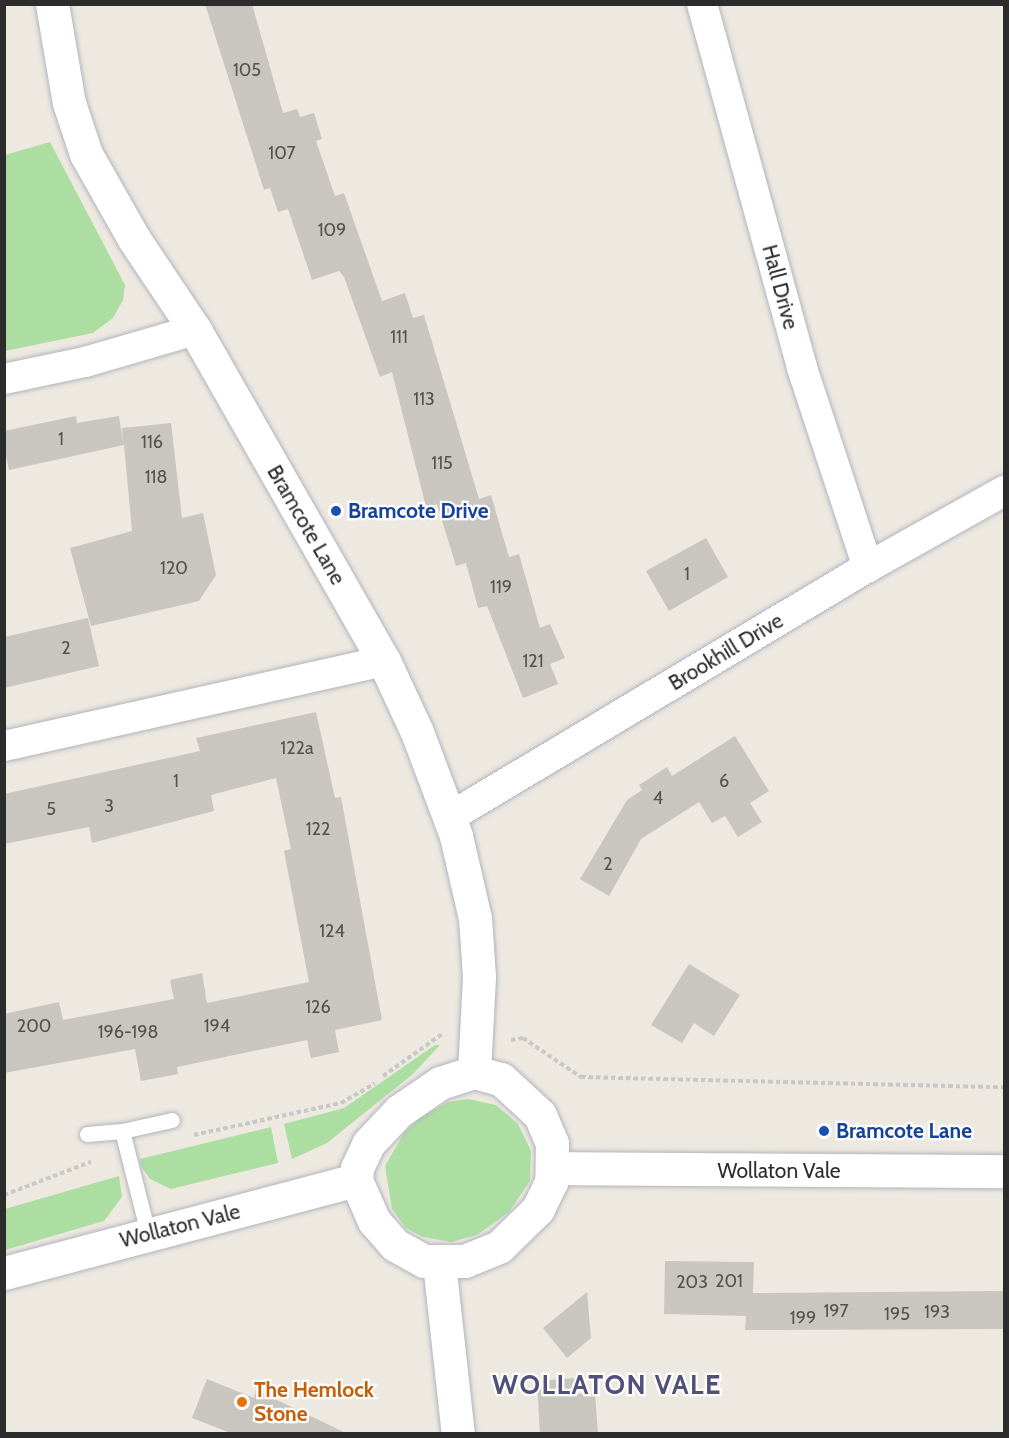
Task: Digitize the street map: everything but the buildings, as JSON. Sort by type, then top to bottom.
[{"type":"street","name":"Bramcote Lane","points":[[51,4],[69,103],[86,154],[134,239],[195,330],[384,662],[450,817],[478,947],[474,1072]]},
{"type":"street","name":"Hall Drive","points":[[702,4],[802,368],[868,567]]},
{"type":"street","points":[[4,379],[85,362],[195,330]]},
{"type":"street","name":"Brookhill Drive","points":[[450,817],[522,778],[868,567],[1005,491]]},
{"type":"street","points":[[4,746],[384,662]]},
{"type":"street","points":[[474,1072],[501,1079],[530,1102],[548,1129],[553,1168],[542,1202],[515,1234],[483,1256],[439,1263],[412,1256],[383,1233],[364,1204],[356,1180],[361,1156],[390,1119],[440,1083],[474,1072]]},
{"type":"street","name":"Wollaton Vale","points":[[553,1168],[1005,1171]]},
{"type":"street","name":"Wollaton Vale","points":[[4,1273],[148,1233],[295,1199],[356,1180]]},
{"type":"street","points":[[439,1263],[458,1434]]},
{"type":"lane","points":[[87,1134],[123,1131],[172,1119]]},
{"type":"lane","points":[[123,1131],[148,1233]]},
{"type":"green space","points":[[50,142],[125,285],[123,300],[113,318],[93,333],[5,351],[5,155]]},
{"type":"green space","points":[[435,1045],[440,1045],[413,1074],[327,1143],[292,1159],[284,1124],[344,1108]]},
{"type":"green space","points":[[468,1099],[496,1105],[518,1124],[531,1151],[530,1181],[509,1212],[477,1235],[451,1242],[423,1237],[406,1228],[392,1209],[385,1166],[404,1133],[420,1118],[448,1102]]},
{"type":"green space","points":[[271,1127],[278,1163],[171,1189],[150,1179],[141,1166],[140,1159]]},
{"type":"green space","points":[[119,1176],[122,1197],[104,1221],[5,1250],[5,1209]]},
{"type":"place","name":"Bramcote Drive","points":[[336,511]]},
{"type":"place","name":"Bramcote Lane","points":[[824,1131]]},
{"type":"place","name":"The Hemlock Stone","points":[[242,1402]]},
{"type":"district","name":"WOLLATON VALE","points":[[607,1385]]}]
